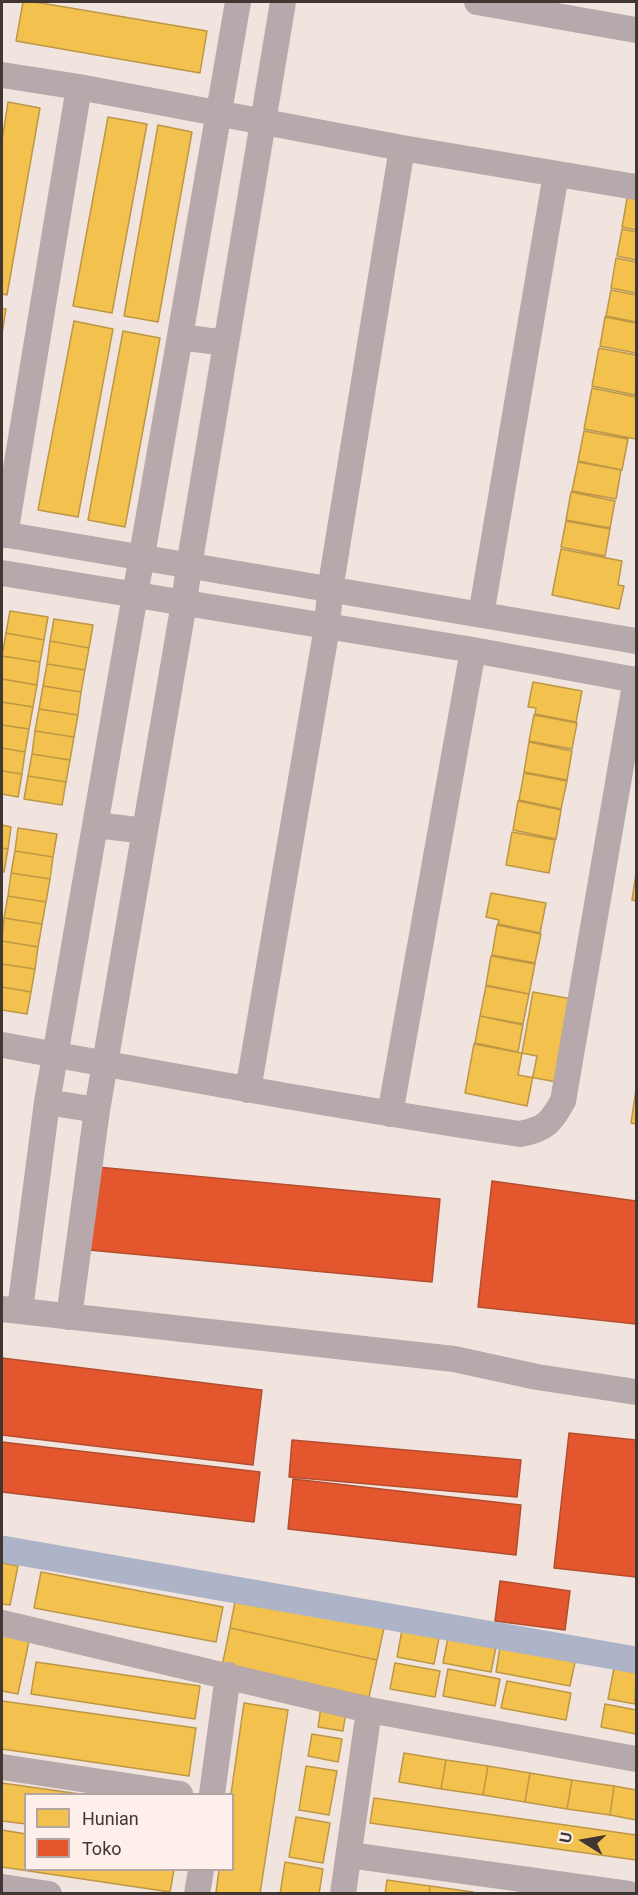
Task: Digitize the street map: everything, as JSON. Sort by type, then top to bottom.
[{"type":"street","points":[[238,2],[11,1310],[454,1359],[537,1377],[636,1392]]},
{"type":"street","points":[[69,1317],[97,1110],[184,603],[283,2]]},
{"type":"street","points":[[477,2],[636,30]]},
{"type":"street","points":[[2,75],[79,87],[402,148],[636,187]]},
{"type":"street","points":[[79,87],[3,535],[636,641]]},
{"type":"street","points":[[248,1090],[327,627],[330,590],[402,148]]},
{"type":"street","points":[[481,615],[556,174]]},
{"type":"street","points":[[180,337],[226,343]]},
{"type":"street","points":[[2,573],[473,650],[636,680],[563,1101],[551,1121],[539,1130],[520,1134],[390,1114],[2,1045]]},
{"type":"street","points":[[390,1114],[473,650]]},
{"type":"street","points":[[96,825],[144,831]]},
{"type":"street","points":[[47,1102],[97,1110]]},
{"type":"street","points":[[2,1623],[369,1710],[636,1759]]},
{"type":"street","points":[[212,1793],[228,1676]]},
{"type":"street","points":[[343,1893],[369,1710]]},
{"type":"street","points":[[2,1767],[173,1793]]},
{"type":"street","points":[[349,1854],[629,1893]]},
{"type":"street","points":[[198,1893],[201,1871]]},
{"type":"street","points":[[2,1887],[49,1893]]},
{"type":"building: Hunian","points":[[23,2],[35,2],[207,31],[200,73],[16,41]]},
{"type":"building: Hunian","points":[[8,102],[40,108],[7,295],[2,294],[2,141]]},
{"type":"building: Hunian","points":[[108,117],[147,124],[112,313],[73,306]]},
{"type":"building: Hunian","points":[[158,125],[192,132],[158,322],[124,316]]},
{"type":"building: Hunian","points":[[628,193],[636,195],[636,230],[622,227]]},
{"type":"building: Hunian","points":[[622,229],[636,232],[636,260],[617,256]]},
{"type":"building: Hunian","points":[[616,258],[636,262],[636,293],[611,288]]},
{"type":"building: Hunian","points":[[611,290],[636,295],[636,322],[606,316]]},
{"type":"building: Hunian","points":[[2,309],[6,309],[2,334]]},
{"type":"building: Hunian","points":[[605,317],[636,323],[636,353],[600,346]]},
{"type":"building: Hunian","points":[[74,321],[113,329],[78,517],[38,510]]},
{"type":"building: Hunian","points":[[123,331],[160,338],[125,527],[88,520]]},
{"type":"building: Hunian","points":[[599,348],[636,355],[635,395],[592,386]]},
{"type":"building: Hunian","points":[[592,388],[636,397],[636,439],[584,429]]},
{"type":"building: Hunian","points":[[584,431],[628,439],[622,470],[578,461]]},
{"type":"building: Hunian","points":[[578,462],[621,470],[616,499],[572,491]]},
{"type":"building: Hunian","points":[[571,492],[615,501],[610,528],[566,520]]},
{"type":"building: Hunian","points":[[566,521],[610,529],[605,556],[561,547]]},
{"type":"building: Hunian","points":[[561,549],[622,561],[618,585],[624,586],[619,609],[552,595]]},
{"type":"building: Hunian","points":[[10,611],[48,617],[44,640],[6,633]]},
{"type":"building: Hunian","points":[[54,619],[93,625],[89,648],[50,641]]},
{"type":"building: Hunian","points":[[6,633],[44,640],[40,662],[2,656]]},
{"type":"building: Hunian","points":[[50,641],[89,648],[85,670],[47,664]]},
{"type":"building: Hunian","points":[[2,656],[40,662],[37,685],[2,679]]},
{"type":"building: Hunian","points":[[47,664],[85,670],[81,692],[43,686]]},
{"type":"building: Hunian","points":[[2,679],[37,685],[33,707],[2,702]]},
{"type":"building: Hunian","points":[[533,682],[582,691],[576,722],[535,714],[536,708],[528,707]]},
{"type":"building: Hunian","points":[[43,686],[81,692],[78,715],[39,709]]},
{"type":"building: Hunian","points":[[2,702],[33,707],[29,729],[2,725]]},
{"type":"building: Hunian","points":[[39,709],[78,715],[74,737],[35,731]]},
{"type":"building: Hunian","points":[[534,715],[577,723],[572,749],[529,741]]},
{"type":"building: Hunian","points":[[2,725],[29,729],[25,752],[2,748]]},
{"type":"building: Hunian","points":[[35,731],[74,737],[70,760],[32,754]]},
{"type":"building: Hunian","points":[[529,742],[572,751],[567,780],[524,772]]},
{"type":"building: Hunian","points":[[2,748],[25,752],[22,774],[2,771]]},
{"type":"building: Hunian","points":[[32,754],[70,760],[66,782],[28,776]]},
{"type":"building: Hunian","points":[[2,771],[22,774],[18,797],[2,794]]},
{"type":"building: Hunian","points":[[524,773],[567,781],[561,809],[519,800]]},
{"type":"building: Hunian","points":[[28,776],[66,782],[62,805],[24,799]]},
{"type":"building: Hunian","points":[[518,801],[561,810],[556,839],[513,830]]},
{"type":"building: Hunian","points":[[2,825],[11,827],[8,849],[2,848]]},
{"type":"building: Hunian","points":[[18,828],[57,834],[53,857],[15,851]]},
{"type":"building: Hunian","points":[[512,832],[555,840],[549,873],[506,865]]},
{"type":"building: Hunian","points":[[2,848],[8,849],[4,872],[2,871]]},
{"type":"building: Hunian","points":[[15,851],[53,857],[50,879],[11,873]]},
{"type":"building: Hunian","points":[[11,873],[50,879],[46,902],[8,896]]},
{"type":"building: Hunian","points":[[636,873],[636,901],[632,900]]},
{"type":"building: Hunian","points":[[491,893],[546,903],[540,933],[498,924],[499,920],[486,917]]},
{"type":"building: Hunian","points":[[8,896],[46,902],[42,924],[4,918]]},
{"type":"building: Hunian","points":[[4,918],[42,924],[38,947],[2,941]]},
{"type":"building: Hunian","points":[[497,925],[541,934],[535,963],[492,955]]},
{"type":"building: Hunian","points":[[2,941],[38,947],[35,969],[2,964]]},
{"type":"building: Hunian","points":[[491,956],[535,964],[529,994],[486,985]]},
{"type":"building: Hunian","points":[[2,964],[35,969],[31,992],[2,987]]},
{"type":"building: Hunian","points":[[486,986],[529,994],[523,1024],[480,1016]]},
{"type":"building: Hunian","points":[[2,987],[31,992],[27,1014],[2,1010]]},
{"type":"building: Hunian","points":[[533,992],[572,999],[557,1082],[518,1075]]},
{"type":"building: Hunian","points":[[480,1016],[523,1025],[518,1052],[475,1043]]},
{"type":"building: Hunian","points":[[474,1044],[537,1056],[527,1106],[465,1093]]},
{"type":"building: Hunian","points":[[636,1089],[636,1124],[631,1123]]},
{"type":"building: Hunian","points":[[2,1563],[18,1566],[10,1605],[2,1604]]},
{"type":"building: Hunian","points":[[41,1572],[223,1607],[216,1642],[34,1608]]},
{"type":"building: Hunian","points":[[236,1596],[384,1628],[377,1660],[230,1628]]},
{"type":"building: Hunian","points":[[230,1628],[377,1660],[369,1697],[222,1666]]},
{"type":"building: Hunian","points":[[402,1630],[439,1638],[434,1664],[397,1657]]},
{"type":"building: Hunian","points":[[2,1635],[29,1641],[18,1694],[2,1691]]},
{"type":"building: Hunian","points":[[448,1637],[496,1647],[491,1672],[443,1663]]},
{"type":"building: Hunian","points":[[500,1647],[575,1662],[570,1686],[496,1672]]},
{"type":"building: Hunian","points":[[36,1662],[200,1686],[195,1719],[31,1694]]},
{"type":"building: Hunian","points":[[395,1663],[440,1671],[435,1697],[390,1689]]},
{"type":"building: Hunian","points":[[614,1668],[636,1673],[635,1704],[608,1699]]},
{"type":"building: Hunian","points":[[448,1669],[500,1679],[495,1706],[443,1696]]},
{"type":"building: Hunian","points":[[507,1681],[571,1693],[566,1720],[501,1708]]},
{"type":"building: Hunian","points":[[2,1701],[196,1728],[189,1776],[2,1749]]},
{"type":"building: Hunian","points":[[244,1703],[288,1710],[260,1894],[216,1892],[219,1871],[234,1871],[234,1793],[231,1793]]},
{"type":"building: Hunian","points":[[605,1704],[636,1710],[636,1734],[601,1727]]},
{"type":"building: Hunian","points":[[321,1707],[346,1712],[343,1731],[318,1727]]},
{"type":"building: Hunian","points":[[312,1734],[342,1739],[338,1762],[308,1756]]},
{"type":"building: Hunian","points":[[404,1753],[446,1760],[441,1789],[399,1782]]},
{"type":"building: Hunian","points":[[446,1760],[488,1766],[483,1795],[441,1789]]},
{"type":"building: Hunian","points":[[306,1766],[337,1771],[329,1815],[299,1810]]},
{"type":"building: Hunian","points":[[488,1766],[530,1773],[525,1802],[483,1795]]},
{"type":"building: Hunian","points":[[530,1773],[572,1780],[567,1809],[525,1802]]},
{"type":"building: Hunian","points":[[572,1780],[614,1786],[610,1815],[567,1809]]},
{"type":"building: Hunian","points":[[2,1783],[73,1793],[24,1793],[24,1824],[2,1821]]},
{"type":"building: Hunian","points":[[614,1786],[636,1790],[636,1820],[610,1815]]},
{"type":"building: Hunian","points":[[374,1798],[636,1835],[636,1860],[370,1823]]},
{"type":"building: Hunian","points":[[296,1817],[330,1823],[323,1863],[289,1857]]},
{"type":"building: Hunian","points":[[2,1830],[24,1834],[24,1870],[2,1867]]},
{"type":"building: Hunian","points":[[285,1862],[323,1869],[319,1894],[280,1894]]},
{"type":"building: Hunian","points":[[29,1871],[174,1871],[170,1892]]},
{"type":"building: Hunian","points":[[387,1880],[430,1886],[429,1894],[385,1894]]},
{"type":"building: Hunian","points":[[430,1886],[473,1892],[473,1894],[429,1894]]},
{"type":"building: Toko","points":[[97,1167],[440,1199],[432,1282],[89,1250]]},
{"type":"building: Toko","points":[[492,1181],[636,1201],[636,1324],[478,1307]]},
{"type":"building: Toko","points":[[2,1358],[262,1390],[253,1465],[2,1435]]},
{"type":"building: Toko","points":[[569,1433],[636,1440],[636,1577],[554,1568]]},
{"type":"building: Toko","points":[[292,1440],[521,1460],[517,1497],[289,1477]]},
{"type":"building: Toko","points":[[2,1442],[260,1472],[254,1522],[2,1492]]},
{"type":"building: Toko","points":[[293,1479],[521,1505],[516,1555],[288,1529]]},
{"type":"building: Toko","points":[[500,1581],[570,1591],[565,1630],[495,1621]]},
{"type":"waterway","points":[[2,1549],[636,1660]]}]
